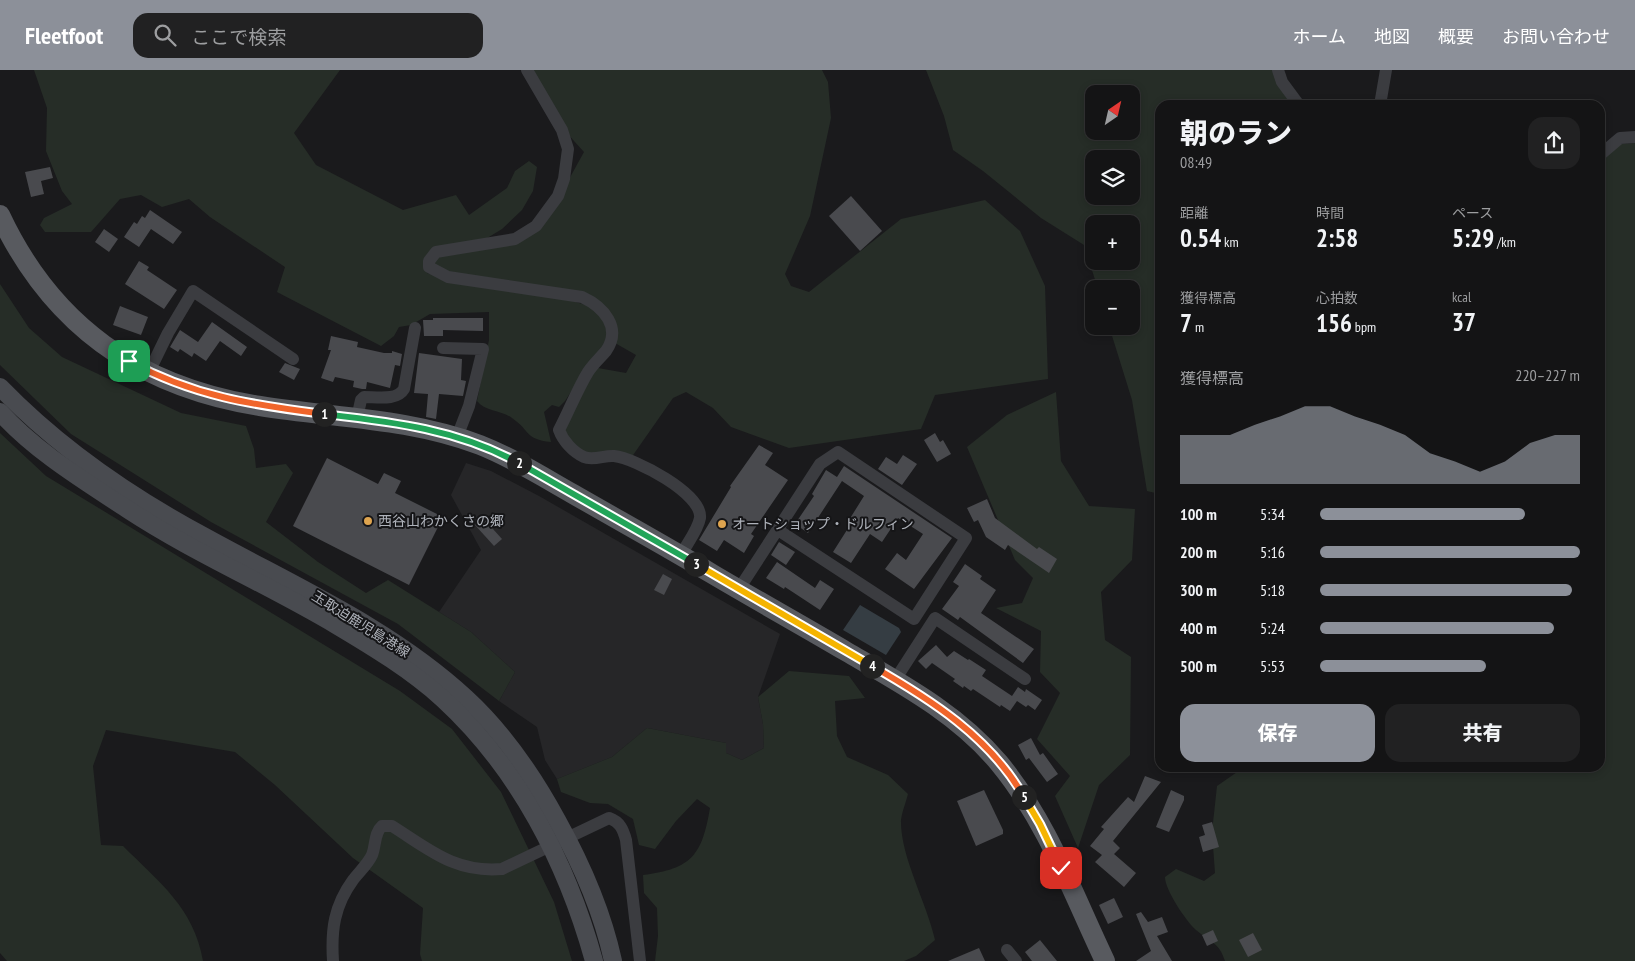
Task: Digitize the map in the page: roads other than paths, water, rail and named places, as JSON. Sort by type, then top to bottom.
[{"type":"main road","points":[[0,215],[31,272],[60,308],[115,353],[149,372],[198,392],[258,406],[429,428],[481,445],[517,462],[681,555],[895,680],[949,715],[976,737],[1022,792],[1040,824],[1105,961]]},
{"type":"main road","name":"玉取迫鹿児島港線","points":[[0,386],[29,418],[66,448],[115,481],[206,538],[341,609],[399,646],[466,698],[516,756],[557,820],[575,853],[594,896],[612,961]]},
{"type":"main road","name":"玉取迫鹿児島港線","points":[[0,412],[11,425],[77,476],[151,524],[334,624],[388,658],[442,698],[478,736],[511,778],[537,818],[561,864],[574,895],[594,961]]},
{"type":"street","points":[[527,70],[562,130],[568,148],[564,179],[558,196],[536,226],[516,239],[436,252],[428,261],[429,267],[448,277],[582,297],[593,302],[605,312],[612,329],[611,342],[587,374],[559,430],[565,442],[583,457],[590,459],[616,456],[664,478],[685,491],[694,500],[699,508],[700,519],[681,555]]},
{"type":"street","points":[[1278,70],[1287,90],[1295,100]]},
{"type":"street","points":[[1381,100],[1386,70]]},
{"type":"street","points":[[1605,151],[1620,138],[1635,137]]},
{"type":"street","points":[[149,372],[193,291],[293,359]]},
{"type":"street","points":[[357,418],[361,400],[364,397],[396,397],[401,394],[404,389],[415,328]]},
{"type":"street","points":[[443,348],[483,349],[470,406],[457,437]]},
{"type":"street","points":[[739,590],[820,464],[838,452],[966,538],[914,619],[778,530]]},
{"type":"street","points":[[895,680],[935,618],[1025,679]]},
{"type":"street","points":[[333,961],[331,935],[338,906],[352,882],[371,858],[377,833],[382,826],[392,826],[449,863],[483,871],[502,869],[602,819],[609,818],[616,820],[623,828],[640,961]]},
{"type":"street","points":[[1007,950],[1016,961]]},
{"type":"place","name":"西谷山わかくさの郷","points":[[368,521]]},
{"type":"place","name":"オートショップ・ドルフィン","points":[[722,524]]}]
